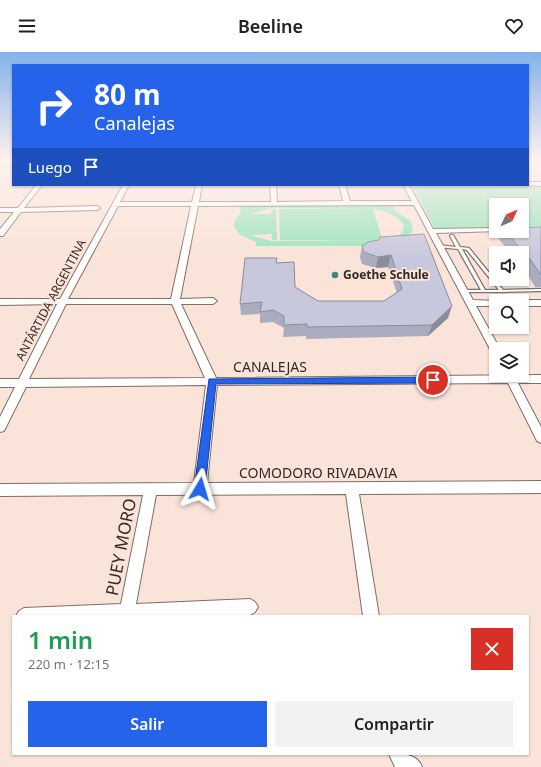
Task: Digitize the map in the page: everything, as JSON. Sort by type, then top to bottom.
[{"type":"street","points":[[0,234],[33,192]]},
{"type":"street","name":"ANTÁRTIDA ARGENTINA","points":[[0,428],[63,301],[122,192]]},
{"type":"street","points":[[197,192],[175,301],[212,381],[200,489]]},
{"type":"street","points":[[273,192],[274,203]]},
{"type":"street","points":[[344,192],[347,203]]},
{"type":"street","points":[[410,192],[491,342]]},
{"type":"street","points":[[116,204],[415,203]]},
{"type":"street","points":[[0,210],[98,208]]},
{"type":"street","points":[[430,231],[489,230]]},
{"type":"street","points":[[0,302],[213,301]]},
{"type":"street","points":[[470,304],[489,303]]},
{"type":"street","points":[[529,303],[541,303]]},
{"type":"street","name":"CANALEJAS","points":[[0,383],[21,384],[489,377]]},
{"type":"street","name":"CANALEJAS","points":[[529,378],[541,379]]},
{"type":"street","points":[[513,382],[541,438]]},
{"type":"street","name":"COMODORO RIVADAVIA","points":[[0,490],[541,487]]},
{"type":"street","points":[[352,488],[371,615]]},
{"type":"street","name":"PUEY MORO","points":[[127,612],[151,489]]},
{"type":"street","points":[[50,615],[250,607]]},
{"type":"lane","points":[[452,236],[484,291]]},
{"type":"lane","points":[[438,246],[458,247],[471,251],[502,291]]},
{"type":"lane","points":[[463,291],[541,290]]},
{"type":"green space","points":[[416,192],[541,192],[541,228],[529,228],[529,198],[489,198],[489,228],[435,229]]},
{"type":"green space","points":[[239,204],[393,204],[395,211],[411,221],[413,230],[409,237],[380,246],[256,246],[256,242],[239,234],[234,227],[235,220],[241,213]],"holes":[[[271,208],[371,209],[279,209],[280,240],[381,240],[271,241],[250,235],[272,234],[272,240],[277,240],[276,209],[271,210],[272,214],[250,214]],[[373,209],[386,212],[398,219],[404,226],[402,233],[383,241]]]},
{"type":"building","points":[[541,227],[541,275],[529,259],[529,246],[518,246],[512,238],[529,238],[529,228]]},
{"type":"building","points":[[424,234],[452,306],[432,325],[307,327],[307,324],[284,325],[284,316],[273,310],[260,312],[262,302],[240,304],[245,258],[277,258],[276,263],[294,262],[295,287],[318,301],[384,301],[402,289],[391,255],[378,257],[364,252],[362,246],[368,242],[379,240],[380,237]]},
{"type":"place","name":"Goethe Schule","points":[[335,275]]},
{"type":"route","points":[[200,489],[212,381],[433,380]]}]
